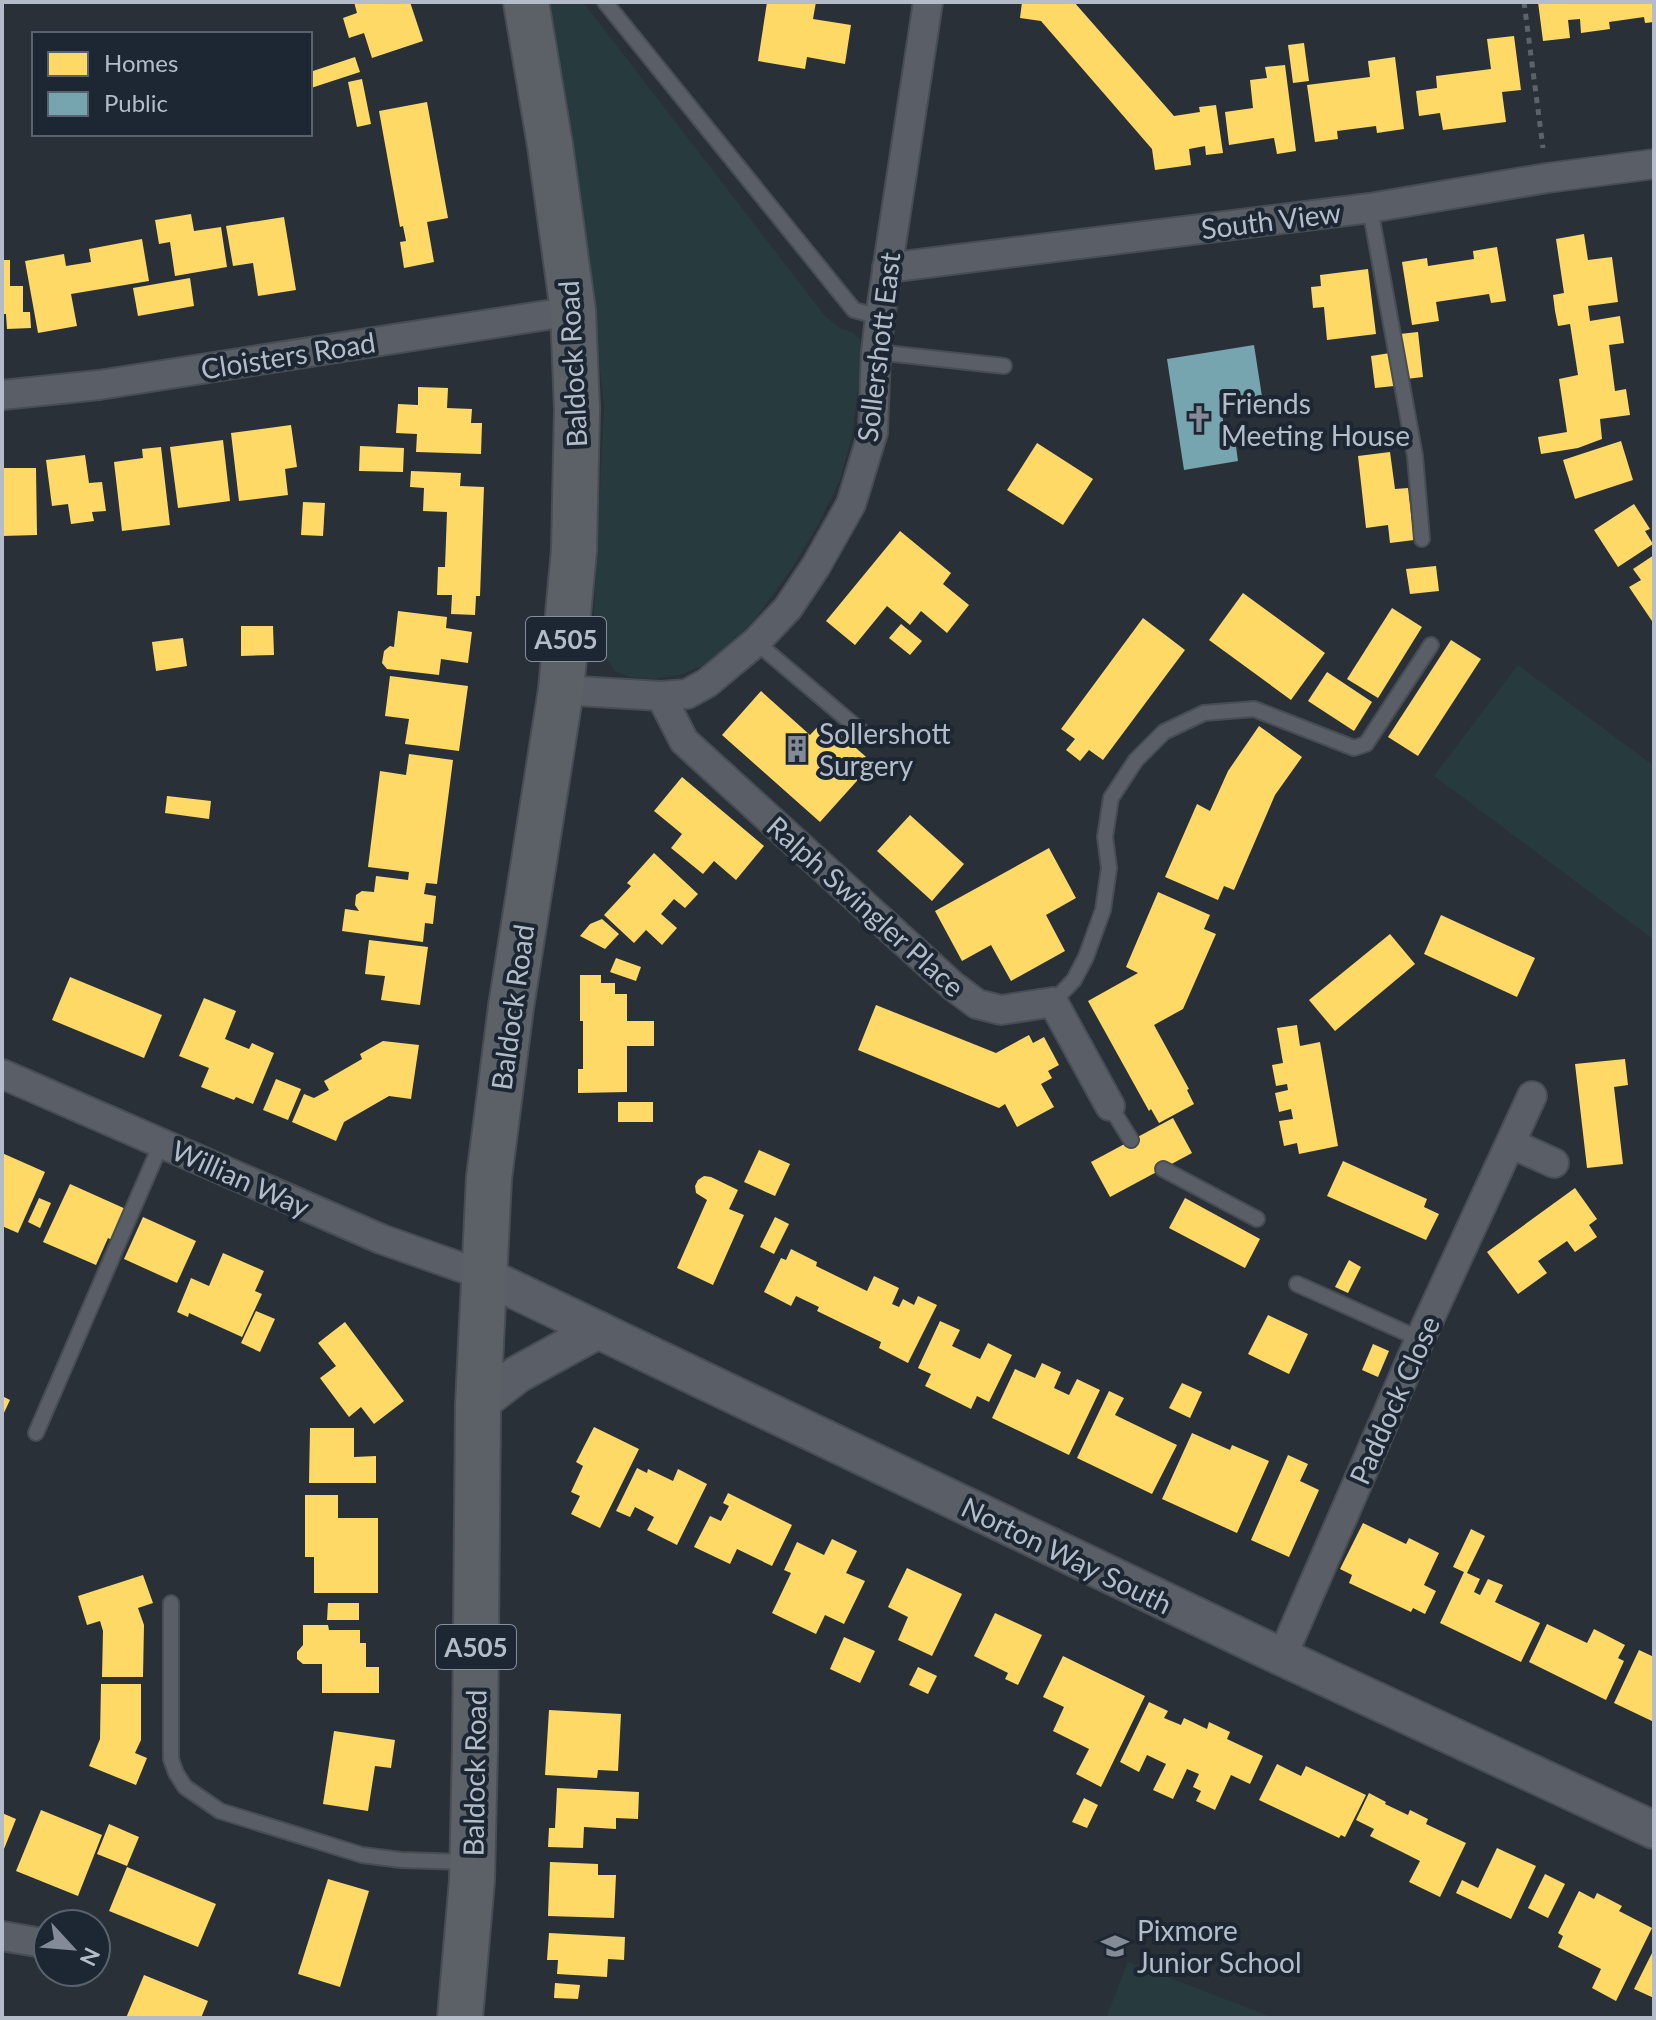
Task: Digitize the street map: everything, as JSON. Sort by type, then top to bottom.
[{"type":"main road","name":"Baldock Road","points":[[460,2018],[472,1862],[478,1405],[489,1178],[509,1022],[561,690],[574,550],[577,409],[573,311],[526,2]]},
{"type":"street","name":"Sollershott East","points":[[561,690],[661,696],[687,694],[707,683],[756,642],[788,608],[851,504],[873,432],[880,317],[928,2]]},
{"type":"street","name":"South View","points":[[887,268],[1370,208],[1547,178],[1654,164]]},
{"type":"street","name":"Cloisters Road","points":[[2,395],[99,385],[573,311]]},
{"type":"street","name":"Ralph Swingler Place","points":[[661,696],[684,741],[953,986],[977,1004],[1001,1010],[1053,1002]]},
{"type":"street","points":[[1053,1002],[1110,1106]]},
{"type":"street","name":"Willian Way","points":[[2,1074],[381,1239],[483,1275]]},
{"type":"street","name":"Paddock Close","points":[[1282,1657],[1420,1339],[1532,1096]]},
{"type":"street","points":[[1512,1144],[1554,1163]]},
{"type":"street","name":"Norton Way South","points":[[483,1275],[1282,1657],[1654,1830]]},
{"type":"street","points":[[478,1405],[518,1374],[598,1330]]},
{"type":"street","points":[[2,1936],[32,1941]]},
{"type":"lane","points":[[605,2],[854,310],[880,317]]},
{"type":"lane","points":[[1370,208],[1415,456],[1422,539]]},
{"type":"lane","points":[[876,352],[1004,366]]},
{"type":"lane","points":[[756,642],[868,737]]},
{"type":"lane","points":[[1053,1002],[1074,980],[1103,910],[1109,868],[1105,837],[1111,798],[1136,760],[1164,732],[1204,713],[1254,709],[1354,748],[1366,744],[1431,645]]},
{"type":"lane","points":[[1110,1106],[1131,1140]]},
{"type":"lane","points":[[36,1433],[161,1144]]},
{"type":"lane","points":[[1163,1169],[1257,1219]]},
{"type":"lane","points":[[1297,1284],[1420,1339]]},
{"type":"lane","points":[[171,1603],[171,1759],[185,1787],[220,1811],[362,1855],[401,1860],[472,1862]]},
{"type":"path","points":[[1524,2],[1547,178]]},
{"type":"green space","points":[[550,2],[583,2],[825,316],[860,340],[862,354],[852,437],[840,480],[819,523],[756,618],[724,652],[680,675],[652,679],[630,677],[615,671],[594,637],[604,406],[582,207]]},
{"type":"green space","points":[[1518,665],[1654,766],[1654,940],[1434,776]]},
{"type":"green space","points":[[1128,1962],[1274,2018],[1106,2018]]},
{"type":"building: Homes","points":[[354,2],[410,2],[423,41],[372,58],[364,33],[349,38],[343,18],[357,13]]},
{"type":"building: Homes","points":[[767,2],[816,2],[813,19],[851,25],[845,64],[807,57],[805,69],[758,61]]},
{"type":"building: Homes","points":[[1022,2],[1074,2],[1174,116],[1200,112],[1199,107],[1216,105],[1223,153],[1206,155],[1205,146],[1189,149],[1191,165],[1155,170],[1152,149],[1041,21],[1020,18]]},
{"type":"building: Homes","points":[[1538,2],[1654,2],[1654,22],[1645,23],[1644,17],[1609,22],[1610,29],[1581,33],[1580,19],[1568,20],[1570,38],[1543,41]]},
{"type":"building: Homes","points":[[1514,36],[1521,90],[1502,92],[1506,122],[1443,130],[1440,113],[1419,116],[1416,91],[1437,88],[1436,76],[1491,69],[1487,39]]},
{"type":"building: Homes","points":[[1304,43],[1309,81],[1293,83],[1288,45]]},
{"type":"building: Homes","points":[[355,57],[360,72],[312,88],[312,71]]},
{"type":"building: Homes","points":[[1395,57],[1404,129],[1377,133],[1376,126],[1337,131],[1338,139],[1315,142],[1307,85],[1370,77],[1368,61]]},
{"type":"building: Homes","points":[[1285,65],[1296,151],[1277,154],[1274,138],[1229,145],[1225,112],[1253,108],[1250,80],[1267,78],[1265,67]]},
{"type":"building: Homes","points":[[362,79],[371,124],[357,127],[348,82]]},
{"type":"building: Homes","points":[[427,102],[448,218],[427,222],[434,262],[404,268],[400,242],[406,241],[403,226],[400,227],[379,111]]},
{"type":"building: Homes","points":[[191,214],[194,231],[221,227],[227,267],[175,276],[170,242],[159,244],[155,220]]},
{"type":"building: Homes","points":[[284,217],[296,290],[258,296],[253,263],[233,266],[226,226]]},
{"type":"building: Homes","points":[[1584,234],[1588,260],[1612,257],[1618,302],[1588,306],[1590,321],[1620,316],[1624,343],[1609,345],[1615,391],[1626,389],[1630,415],[1600,419],[1602,439],[1578,448],[1541,454],[1538,437],[1567,432],[1559,379],[1578,375],[1570,324],[1558,326],[1555,311],[1553,295],[1564,293],[1556,239]]},
{"type":"building: Homes","points":[[142,239],[149,281],[71,294],[77,326],[38,333],[25,261],[64,254],[66,266],[91,262],[89,249]]},
{"type":"building: Homes","points":[[1497,247],[1506,301],[1491,303],[1489,294],[1436,302],[1439,321],[1412,325],[1402,262],[1427,258],[1428,266],[1474,259],[1473,251]]},
{"type":"building: Homes","points":[[2,260],[10,260],[10,286],[23,286],[23,312],[30,312],[31,328],[7,329],[6,314],[2,314]]},
{"type":"building: Homes","points":[[1368,269],[1376,334],[1327,340],[1324,307],[1313,308],[1311,287],[1321,286],[1320,275]]},
{"type":"building: Homes","points":[[190,278],[194,306],[138,316],[133,288]]},
{"type":"building: Homes","points":[[1418,332],[1423,377],[1406,379],[1400,334]]},
{"type":"building: Homes","points":[[1390,353],[1394,386],[1375,388],[1371,356]]},
{"type":"building: Homes","points":[[418,387],[448,388],[447,408],[472,409],[471,423],[482,423],[481,454],[416,452],[417,434],[396,433],[398,404],[418,405]]},
{"type":"building: Homes","points":[[291,425],[297,467],[285,469],[288,495],[239,501],[231,433]]},
{"type":"building: Homes","points":[[223,440],[230,501],[178,508],[170,447]]},
{"type":"building: Homes","points":[[1621,441],[1633,480],[1575,499],[1563,460]]},
{"type":"building: Homes","points":[[1037,443],[1093,479],[1063,525],[1007,490]]},
{"type":"building: Homes","points":[[360,446],[404,448],[403,472],[359,471]]},
{"type":"building: Homes","points":[[161,447],[170,525],[122,531],[114,462],[143,458],[142,449]]},
{"type":"building: Homes","points":[[1390,452],[1395,489],[1408,488],[1414,540],[1390,543],[1388,525],[1366,528],[1358,456]]},
{"type":"building: Homes","points":[[85,455],[89,483],[102,482],[106,511],[92,512],[94,521],[71,524],[68,504],[52,506],[46,460]]},
{"type":"building: Homes","points":[[2,468],[36,468],[37,535],[2,536]]},
{"type":"building: Homes","points":[[411,471],[461,473],[460,486],[484,487],[480,596],[476,596],[475,615],[451,614],[452,595],[437,595],[438,567],[445,567],[447,512],[423,511],[424,488],[410,487]]},
{"type":"building: Homes","points":[[303,502],[325,503],[323,536],[301,535]]},
{"type":"building: Homes","points":[[1634,504],[1650,529],[1645,531],[1653,544],[1618,567],[1594,530]]},
{"type":"building: Homes","points":[[900,531],[951,573],[943,584],[969,605],[947,633],[921,611],[910,625],[887,606],[855,645],[826,621]]},
{"type":"building: Homes","points":[[1654,555],[1654,624],[1629,587],[1641,580],[1633,569]]},
{"type":"building: Homes","points":[[1436,566],[1439,591],[1410,594],[1406,569]]},
{"type":"building: Homes","points":[[1243,593],[1325,653],[1291,700],[1209,640]]},
{"type":"building: Homes","points":[[1392,608],[1422,627],[1378,698],[1347,679]]},
{"type":"building: Homes","points":[[398,611],[447,617],[446,628],[472,632],[468,663],[441,659],[439,675],[387,669],[382,663],[384,651],[390,646],[394,647]]},
{"type":"building: Homes","points":[[1143,618],[1185,650],[1103,760],[1089,750],[1080,761],[1066,750],[1075,739],[1061,729]]},
{"type":"building: Homes","points":[[901,624],[922,641],[910,655],[889,638]]},
{"type":"building: Homes","points":[[241,626],[273,626],[274,655],[241,656]]},
{"type":"building: Homes","points":[[183,638],[187,666],[156,671],[152,642]]},
{"type":"building: Homes","points":[[1451,640],[1481,659],[1418,756],[1388,737]]},
{"type":"building: Homes","points":[[1327,672],[1372,702],[1354,731],[1308,701]]},
{"type":"building: Homes","points":[[390,676],[468,686],[459,751],[405,744],[409,719],[385,716]]},
{"type":"building: Homes","name":"Sollershott Surgery","points":[[761,691],[810,735],[824,720],[873,763],[820,822],[722,735]]},
{"type":"building: Homes","points":[[1259,726],[1302,757],[1275,795],[1234,890],[1224,886],[1218,900],[1165,877],[1197,804],[1210,811],[1228,771]]},
{"type":"building: Homes","points":[[409,754],[453,760],[437,884],[426,883],[424,894],[436,896],[433,924],[425,923],[423,942],[342,931],[345,909],[359,911],[355,905],[356,895],[362,891],[374,892],[376,876],[408,880],[409,872],[368,867],[380,771],[406,775]]},
{"type":"building: Homes","points":[[682,777],[764,846],[736,880],[714,861],[703,874],[671,848],[682,834],[654,811]]},
{"type":"building: Homes","points":[[167,796],[211,801],[209,819],[165,813]]},
{"type":"building: Homes","points":[[910,815],[964,864],[932,901],[877,851]]},
{"type":"building: Homes","points":[[1049,848],[1076,898],[1046,915],[1065,951],[1011,981],[991,945],[962,961],[935,911]]},
{"type":"building: Homes","points":[[654,853],[698,894],[685,908],[674,899],[661,914],[677,928],[662,945],[646,930],[634,943],[604,915],[631,886],[627,883]]},
{"type":"building: Homes","points":[[1158,892],[1210,915],[1204,929],[1216,934],[1183,1009],[1154,1025],[1194,1104],[1159,1123],[1151,1109],[1149,1111],[1088,1001],[1138,973],[1126,967]]},
{"type":"building: Homes","points":[[1441,915],[1535,958],[1517,997],[1424,954]]},
{"type":"building: Homes","points":[[602,919],[619,934],[605,949],[580,936],[590,924]]},
{"type":"building: Homes","points":[[1390,934],[1415,964],[1335,1031],[1309,1000]]},
{"type":"building: Homes","points":[[369,940],[428,947],[420,1005],[381,1000],[385,976],[365,974]]},
{"type":"building: Homes","points":[[616,958],[641,967],[636,981],[610,972]]},
{"type":"building: Homes","points":[[580,975],[601,975],[601,983],[615,983],[615,994],[627,994],[627,1021],[654,1021],[654,1046],[627,1046],[627,1092],[578,1093],[578,1069],[583,1069]]},
{"type":"building: Homes","points":[[70,977],[162,1015],[144,1058],[52,1020]]},
{"type":"building: Homes","points":[[204,998],[236,1011],[225,1039],[249,1049],[252,1043],[274,1053],[253,1104],[201,1087],[209,1068],[179,1056]]},
{"type":"building: Homes","points":[[876,1005],[996,1053],[1029,1035],[1033,1043],[1044,1037],[1059,1065],[1048,1071],[1052,1078],[1041,1084],[1054,1107],[1017,1127],[1005,1104],[999,1108],[858,1050]]},
{"type":"building: Homes","points":[[1297,1025],[1300,1046],[1320,1042],[1338,1146],[1299,1154],[1297,1143],[1284,1146],[1279,1121],[1293,1119],[1291,1109],[1279,1112],[1275,1093],[1288,1090],[1287,1084],[1276,1086],[1272,1065],[1283,1063],[1277,1028]]},
{"type":"building: Homes","points":[[383,1041],[419,1045],[411,1099],[389,1096],[344,1122],[336,1141],[292,1122],[304,1094],[314,1098],[329,1090],[324,1081],[362,1059],[360,1054]]},
{"type":"building: Homes","points":[[1625,1059],[1628,1085],[1614,1087],[1623,1164],[1587,1168],[1575,1064]]},
{"type":"building: Homes","points":[[276,1079],[301,1089],[288,1120],[263,1110]]},
{"type":"building: Homes","points":[[618,1102],[653,1102],[653,1122],[618,1122]]},
{"type":"building: Homes","points":[[1173,1118],[1192,1153],[1110,1197],[1091,1162]]},
{"type":"building: Homes","points":[[759,1150],[790,1164],[775,1196],[744,1182]]},
{"type":"building: Homes","points":[[2,1153],[45,1172],[18,1233],[2,1226]]},
{"type":"building: Homes","points":[[1343,1161],[1427,1199],[1424,1207],[1439,1214],[1426,1240],[1327,1196]]},
{"type":"building: Homes","points":[[704,1176],[738,1190],[729,1209],[744,1215],[713,1285],[677,1268],[707,1200],[696,1193],[695,1186]]},
{"type":"building: Homes","points":[[70,1184],[128,1210],[114,1241],[108,1238],[96,1265],[43,1242]]},
{"type":"building: Homes","points":[[1575,1188],[1597,1219],[1589,1225],[1597,1237],[1575,1252],[1567,1241],[1538,1261],[1547,1273],[1518,1294],[1487,1252]]},
{"type":"building: Homes","points":[[39,1198],[51,1203],[40,1228],[28,1222]]},
{"type":"building: Homes","points":[[1185,1198],[1260,1239],[1245,1268],[1169,1228]]},
{"type":"building: Homes","points":[[143,1217],[196,1241],[177,1283],[124,1259]]},
{"type":"building: Homes","points":[[775,1217],[789,1224],[774,1254],[760,1247]]},
{"type":"building: Homes","points":[[791,1249],[817,1262],[816,1266],[867,1291],[874,1276],[899,1288],[892,1304],[899,1307],[903,1299],[914,1305],[918,1296],[937,1305],[908,1363],[879,1348],[881,1342],[817,1311],[819,1307],[796,1296],[791,1306],[764,1292],[781,1258],[786,1260]]},
{"type":"building: Homes","points":[[223,1253],[264,1271],[255,1291],[262,1294],[242,1337],[189,1313],[188,1317],[177,1312],[191,1278],[209,1286]]},
{"type":"building: Homes","points":[[1349,1260],[1361,1267],[1348,1293],[1335,1287]]},
{"type":"building: Homes","points":[[256,1311],[275,1319],[260,1352],[241,1343]]},
{"type":"building: Homes","points":[[1268,1315],[1308,1334],[1289,1374],[1248,1354]]},
{"type":"building: Homes","points":[[940,1321],[960,1330],[952,1346],[980,1359],[988,1343],[1012,1355],[989,1402],[977,1396],[971,1409],[925,1386],[931,1374],[918,1368]]},
{"type":"building: Homes","points":[[345,1322],[404,1401],[374,1424],[361,1407],[349,1417],[320,1378],[336,1366],[318,1343]]},
{"type":"building: Homes","points":[[1373,1344],[1389,1351],[1378,1377],[1362,1370]]},
{"type":"building: Homes","points":[[1042,1363],[1061,1372],[1054,1388],[1069,1395],[1077,1379],[1100,1390],[1069,1455],[992,1418],[1015,1369],[1035,1378]]},
{"type":"building: Homes","points":[[1182,1383],[1202,1392],[1190,1418],[1169,1408]]},
{"type":"building: Homes","points":[[1109,1391],[1124,1398],[1115,1415],[1177,1445],[1152,1494],[1077,1458]]},
{"type":"building: Homes","points":[[2,1396],[10,1400],[2,1417]]},
{"type":"building: Homes","points":[[594,1427],[639,1449],[600,1528],[571,1514],[580,1496],[571,1492],[583,1466],[576,1462]]},
{"type":"building: Homes","points":[[310,1428],[354,1428],[354,1457],[376,1456],[376,1483],[309,1483]]},
{"type":"building: Homes","points":[[1192,1433],[1230,1450],[1232,1445],[1269,1461],[1237,1533],[1162,1499]]},
{"type":"building: Homes","points":[[1288,1455],[1308,1464],[1300,1481],[1319,1490],[1289,1557],[1251,1540]]},
{"type":"building: Homes","points":[[637,1468],[647,1473],[648,1469],[673,1481],[678,1469],[707,1484],[677,1545],[647,1530],[654,1517],[635,1507],[630,1517],[616,1511]]},
{"type":"building: Homes","points":[[728,1493],[792,1525],[772,1566],[737,1549],[730,1564],[694,1547],[710,1516],[721,1521],[729,1506],[723,1503]]},
{"type":"building: Homes","points":[[305,1495],[338,1495],[338,1518],[378,1518],[378,1593],[314,1593],[314,1557],[305,1557]]},
{"type":"building: Homes","points":[[1363,1523],[1406,1544],[1409,1538],[1439,1553],[1424,1585],[1436,1591],[1425,1614],[1413,1608],[1411,1612],[1349,1583],[1352,1575],[1340,1569]]},
{"type":"building: Homes","points":[[1471,1529],[1485,1536],[1467,1573],[1480,1579],[1474,1592],[1480,1595],[1488,1579],[1503,1585],[1495,1602],[1540,1623],[1521,1662],[1440,1623],[1464,1572],[1453,1567]]},
{"type":"building: Homes","points":[[832,1539],[857,1551],[846,1573],[865,1581],[844,1624],[825,1615],[816,1634],[772,1613],[791,1573],[784,1570],[797,1542],[824,1555]]},
{"type":"building: Homes","points":[[907,1568],[962,1594],[932,1656],[898,1640],[908,1617],[888,1607]]},
{"type":"building: Homes","points":[[143,1575],[153,1603],[138,1608],[144,1625],[143,1677],[102,1677],[103,1631],[100,1621],[87,1625],[78,1596]]},
{"type":"building: Homes","points":[[328,1603],[359,1603],[359,1620],[327,1620]]},
{"type":"building: Homes","points":[[995,1613],[1042,1635],[1018,1685],[1005,1679],[1008,1673],[974,1656]]},
{"type":"building: Homes","points":[[1547,1624],[1587,1643],[1594,1629],[1625,1645],[1618,1658],[1624,1661],[1606,1700],[1529,1662]]},
{"type":"building: Homes","points":[[303,1625],[328,1625],[329,1630],[360,1630],[360,1643],[366,1643],[366,1667],[379,1667],[379,1693],[322,1693],[322,1664],[303,1664],[297,1659],[297,1652],[303,1645]]},
{"type":"building: Homes","points":[[844,1637],[875,1651],[860,1683],[830,1669]]},
{"type":"building: Homes","points":[[1639,1650],[1654,1657],[1654,1722],[1614,1703]]},
{"type":"building: Homes","points":[[1063,1656],[1145,1696],[1101,1787],[1076,1774],[1089,1749],[1053,1731],[1064,1707],[1043,1697]]},
{"type":"building: Homes","points":[[918,1667],[937,1676],[928,1694],[909,1685]]},
{"type":"building: Homes","points":[[101,1684],[141,1684],[141,1740],[135,1753],[147,1758],[136,1785],[89,1766],[100,1739]]},
{"type":"building: Homes","points":[[1149,1702],[1168,1711],[1164,1718],[1181,1725],[1184,1718],[1207,1729],[1209,1722],[1230,1732],[1227,1739],[1263,1756],[1250,1784],[1231,1775],[1215,1810],[1196,1801],[1201,1791],[1193,1787],[1199,1774],[1187,1769],[1173,1799],[1153,1790],[1166,1764],[1147,1755],[1139,1772],[1120,1762]]},
{"type":"building: Homes","points":[[549,1710],[621,1714],[618,1771],[598,1770],[597,1778],[545,1775]]},
{"type":"building: Homes","points":[[334,1731],[395,1740],[391,1768],[375,1766],[368,1811],[323,1804]]},
{"type":"building: Homes","points":[[1277,1764],[1301,1776],[1306,1766],[1366,1795],[1345,1837],[1341,1835],[1339,1838],[1259,1800]]},
{"type":"building: Homes","points":[[557,1788],[639,1792],[638,1819],[616,1818],[616,1829],[584,1827],[583,1848],[548,1847],[549,1828],[555,1828]]},
{"type":"building: Homes","points":[[1369,1793],[1408,1815],[1410,1810],[1428,1819],[1426,1824],[1466,1843],[1440,1897],[1409,1882],[1420,1861],[1370,1836],[1374,1829],[1356,1820]]},
{"type":"building: Homes","points":[[1084,1798],[1098,1805],[1087,1828],[1072,1822]]},
{"type":"building: Homes","points":[[41,1810],[102,1835],[78,1896],[16,1871]]},
{"type":"building: Homes","points":[[2,1813],[16,1819],[2,1854]]},
{"type":"building: Homes","points":[[109,1824],[139,1837],[127,1866],[97,1854]]},
{"type":"building: Homes","points":[[1497,1848],[1536,1866],[1511,1919],[1456,1893],[1462,1880],[1478,1888]]},
{"type":"building: Homes","points":[[550,1862],[598,1864],[598,1875],[616,1875],[614,1918],[548,1916]]},
{"type":"building: Homes","points":[[127,1867],[216,1904],[198,1947],[112,1912],[110,1908]]},
{"type":"building: Homes","points":[[1545,1874],[1565,1884],[1548,1918],[1528,1908]]},
{"type":"building: Homes","points":[[328,1879],[369,1891],[340,1987],[298,1974]]},
{"type":"building: Homes","points":[[1579,1891],[1594,1899],[1597,1893],[1622,1906],[1619,1911],[1652,1928],[1616,2001],[1592,1988],[1601,1969],[1558,1947],[1563,1936],[1558,1933]]},
{"type":"building: Homes","points":[[549,1933],[625,1937],[624,1960],[608,1959],[607,1977],[557,1974],[558,1960],[547,1960]]},
{"type":"building: Homes","points":[[1654,1949],[1654,1998],[1634,1989]]},
{"type":"building: Homes","points":[[144,1975],[208,2001],[201,2018],[126,2018]]},
{"type":"building: Homes","points":[[555,1983],[580,1985],[578,1999],[554,1998]]},
{"type":"building: Public","name":"Friends Meeting House","points":[[1254,345],[1263,403],[1243,406],[1240,391],[1219,395],[1225,433],[1234,432],[1238,461],[1184,470],[1167,359]]},
{"type":"place","name":"Friends Meeting House","points":[[1199,419]]},
{"type":"place","name":"Sollershott Surgery","points":[[797,749]]},
{"type":"place","name":"Pixmore Junior School","points":[[1115,1946]]}]
